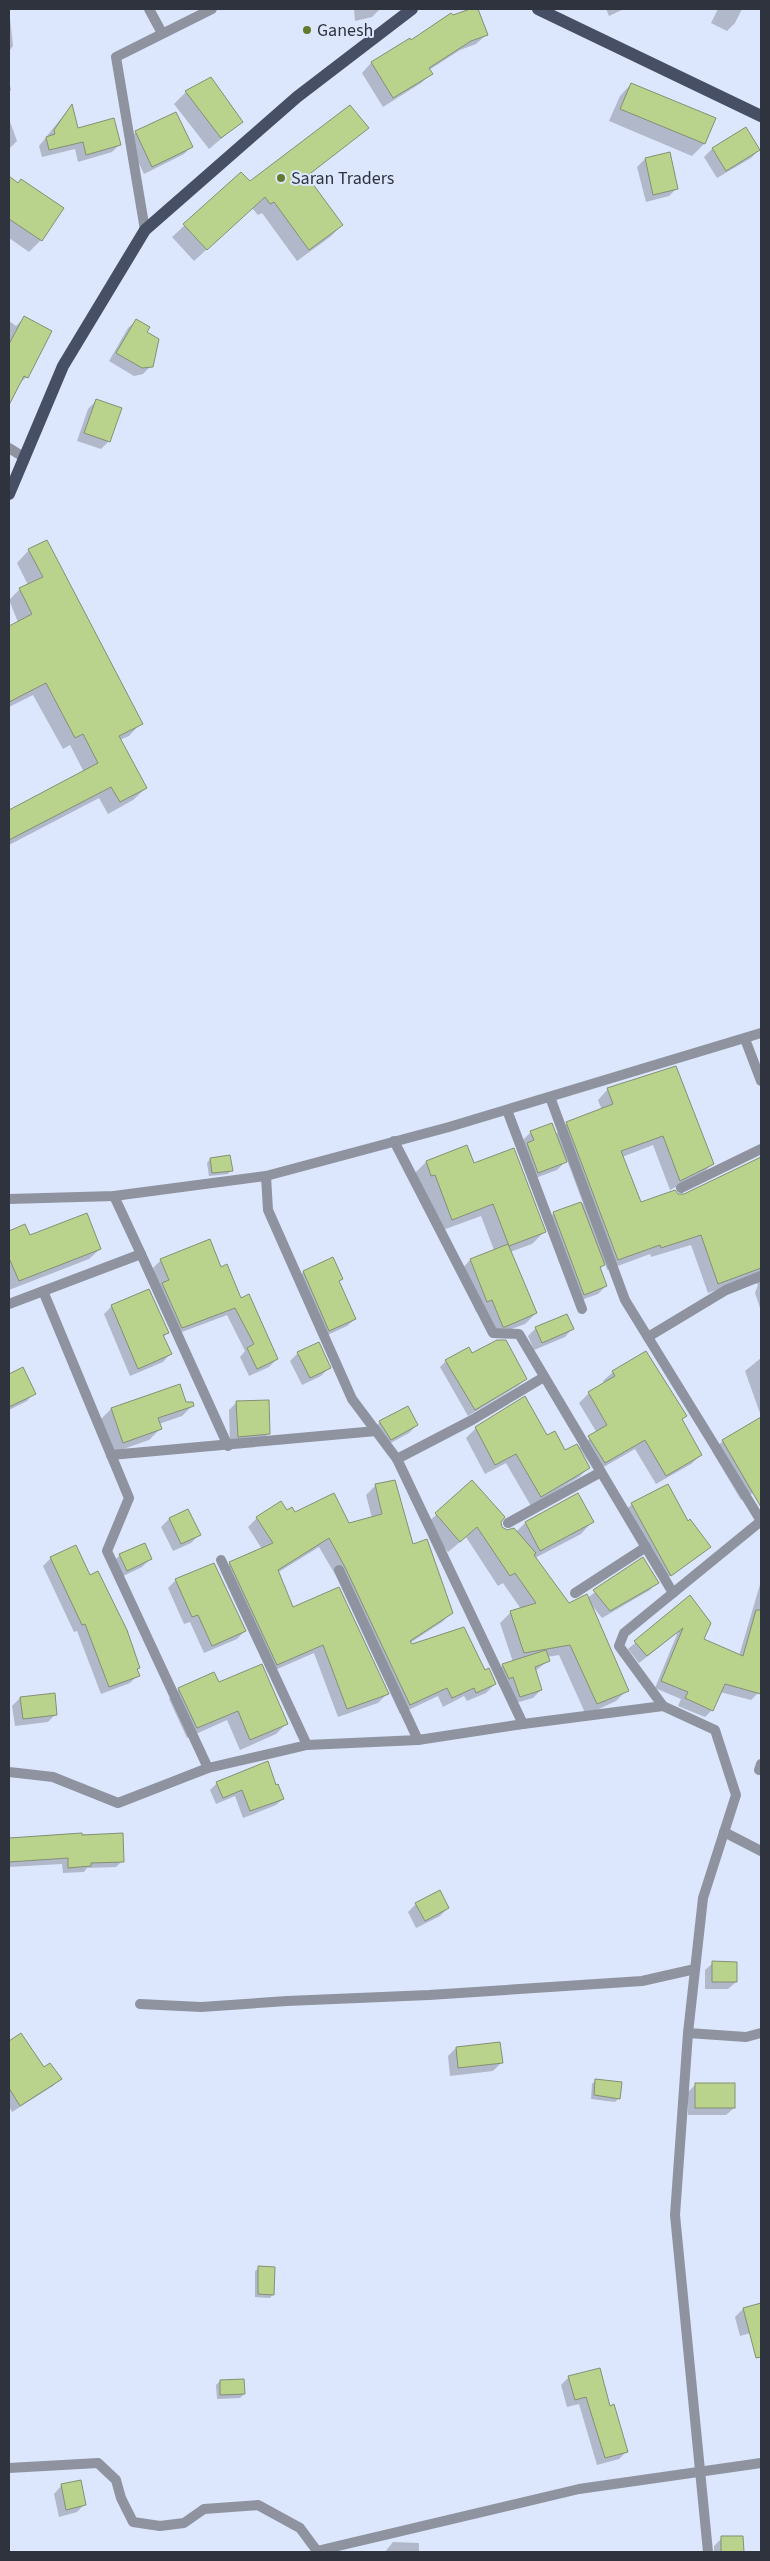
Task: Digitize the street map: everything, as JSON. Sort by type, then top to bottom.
[{"type":"main road","points":[[9,494],[63,366],[144,230],[297,98],[412,9]]},
{"type":"main road","points":[[538,9],[761,116]]},
{"type":"street","points":[[149,9],[162,33]]},
{"type":"street","points":[[144,230],[116,57],[212,9]]},
{"type":"street","points":[[9,448],[25,458]]},
{"type":"street","points":[[9,1200],[114,1196],[266,1176],[507,1110],[761,1033]]},
{"type":"street","points":[[745,1039],[761,1081]]},
{"type":"street","points":[[550,1097],[625,1300],[761,1521],[624,1633],[619,1646],[663,1706],[715,1730],[736,1796],[703,1898],[688,2033],[675,2215],[708,2552]]},
{"type":"street","points":[[507,1110],[582,1309]]},
{"type":"street","points":[[394,1142],[493,1333],[519,1334],[673,1593]]},
{"type":"street","points":[[681,1188],[761,1149]]},
{"type":"street","points":[[266,1176],[268,1210],[352,1399],[397,1459],[523,1724]]},
{"type":"street","points":[[114,1196],[228,1446]]},
{"type":"street","points":[[9,1304],[141,1254]]},
{"type":"street","points":[[648,1337],[726,1290],[761,1276]]},
{"type":"street","points":[[43,1291],[130,1498],[107,1550],[208,1768]]},
{"type":"street","points":[[397,1459],[472,1420],[544,1377]]},
{"type":"street","points":[[111,1455],[228,1446],[376,1431]]},
{"type":"street","points":[[508,1523],[601,1472]]},
{"type":"street","points":[[575,1593],[646,1547]]},
{"type":"street","points":[[220,1560],[307,1745]]},
{"type":"street","points":[[339,1570],[418,1740]]},
{"type":"street","points":[[9,1772],[53,1778],[118,1803],[208,1768],[307,1745],[418,1740],[663,1706]]},
{"type":"street","points":[[724,1832],[761,1851]]},
{"type":"street","points":[[140,2004],[201,2007],[286,2001],[429,1995],[642,1981],[695,1969]]},
{"type":"street","points":[[688,2033],[746,2037],[761,2033]]},
{"type":"street","points":[[9,2468],[98,2463],[116,2480],[121,2498],[133,2522],[160,2526],[184,2523],[204,2509],[258,2505],[300,2528],[317,2551],[579,2489],[761,2463]]},
{"type":"building","points":[[470,9],[478,9],[488,35],[471,41],[429,68],[433,74],[393,98],[371,62],[410,38],[411,40],[451,13],[453,15]]},
{"type":"building","points":[[211,77],[243,122],[221,138],[185,91]]},
{"type":"building","points":[[631,83],[716,118],[705,144],[620,109]]},
{"type":"building","points":[[72,104],[78,128],[114,118],[121,145],[86,155],[83,142],[49,150],[46,137],[55,134],[54,130]]},
{"type":"building","name":"Saran Traders","points":[[350,105],[369,128],[307,176],[343,225],[309,250],[274,202],[270,204],[265,197],[207,250],[183,224],[241,172],[250,181]]},
{"type":"building","points":[[176,112],[193,147],[152,167],[135,131]]},
{"type":"building","points":[[746,127],[760,150],[726,171],[712,148]]},
{"type":"building","points":[[670,152],[678,189],[653,195],[645,158]]},
{"type":"building","points":[[9,176],[18,183],[21,179],[64,208],[42,241],[9,219]]},
{"type":"building","points":[[24,316],[52,331],[28,378],[24,376],[9,405],[9,344]]},
{"type":"building","points":[[136,319],[150,327],[147,332],[159,339],[153,367],[142,368],[116,353]]},
{"type":"building","points":[[96,399],[122,408],[110,442],[84,433]]},
{"type":"building","points":[[47,540],[143,724],[119,736],[147,788],[120,802],[111,787],[9,840],[9,810],[98,763],[83,734],[75,738],[46,683],[9,702],[9,626],[32,614],[19,588],[43,577],[28,549]]},
{"type":"building","points":[[676,1066],[714,1164],[680,1181],[663,1136],[621,1151],[641,1202],[675,1190],[678,1194],[684,1194],[761,1157],[761,1268],[718,1284],[701,1235],[661,1248],[660,1245],[618,1260],[566,1122],[613,1104],[607,1088]]},
{"type":"building","points":[[552,1123],[567,1162],[538,1173],[527,1143],[534,1140],[530,1131]]},
{"type":"building","points":[[467,1145],[474,1163],[514,1148],[546,1232],[509,1246],[493,1204],[452,1220],[435,1175],[431,1176],[426,1161]]},
{"type":"building","points":[[230,1155],[233,1171],[212,1173],[210,1158]]},
{"type":"building","points":[[581,1202],[605,1265],[600,1267],[607,1286],[584,1295],[553,1212]]},
{"type":"building","points":[[87,1213],[101,1249],[19,1281],[9,1258],[9,1231],[25,1224],[30,1235]]},
{"type":"building","points":[[210,1239],[221,1267],[227,1264],[241,1298],[249,1294],[278,1359],[257,1369],[247,1348],[254,1344],[235,1308],[182,1328],[162,1283],[169,1280],[160,1259]]},
{"type":"building","points":[[508,1244],[537,1313],[503,1327],[492,1300],[487,1302],[470,1259]]},
{"type":"building","points":[[333,1257],[343,1279],[339,1281],[356,1319],[329,1331],[303,1271]]},
{"type":"building","points":[[149,1289],[169,1333],[163,1335],[172,1354],[138,1369],[111,1305]]},
{"type":"building","points":[[567,1314],[574,1329],[542,1343],[535,1327]]},
{"type":"building","points":[[497,1340],[506,1340],[527,1379],[475,1410],[445,1360],[469,1347],[472,1353]]},
{"type":"building","points":[[319,1342],[331,1368],[310,1378],[297,1352]]},
{"type":"building","points":[[646,1351],[687,1416],[682,1419],[702,1455],[666,1476],[645,1440],[605,1463],[588,1436],[607,1425],[588,1392],[615,1376],[612,1371]]},
{"type":"building","points":[[23,1367],[36,1394],[9,1407],[9,1374]]},
{"type":"building","points":[[180,1384],[186,1402],[193,1402],[194,1406],[158,1418],[162,1429],[123,1443],[111,1408]]},
{"type":"building","points":[[525,1396],[547,1435],[555,1431],[565,1450],[577,1444],[590,1468],[541,1497],[516,1454],[495,1465],[475,1427]]},
{"type":"building","points":[[269,1400],[270,1434],[238,1437],[236,1401]]},
{"type":"building","points":[[408,1406],[418,1425],[391,1440],[379,1421]]},
{"type":"building","points":[[761,1417],[761,1507],[722,1440]]},
{"type":"building","points":[[395,1480],[413,1544],[427,1539],[453,1613],[410,1641],[412,1644],[464,1627],[485,1670],[489,1668],[496,1684],[476,1693],[474,1688],[452,1698],[447,1688],[410,1705],[345,1567],[329,1538],[278,1570],[293,1607],[339,1587],[389,1694],[347,1709],[323,1645],[277,1665],[229,1562],[273,1543],[256,1517],[281,1501],[287,1510],[292,1507],[295,1512],[334,1493],[349,1523],[382,1514],[375,1484]]},
{"type":"building","points":[[472,1480],[505,1517],[501,1522],[502,1527],[507,1530],[514,1528],[536,1553],[534,1555],[569,1603],[587,1594],[629,1691],[597,1704],[570,1645],[524,1653],[510,1611],[536,1603],[515,1573],[510,1576],[477,1527],[460,1542],[435,1513]]},
{"type":"building","points":[[668,1484],[688,1521],[690,1519],[711,1547],[671,1576],[631,1503]]},
{"type":"building","points":[[578,1493],[594,1522],[540,1551],[525,1522]]},
{"type":"building","points":[[188,1509],[201,1535],[181,1544],[169,1518]]},
{"type":"building","points":[[145,1543],[152,1559],[127,1571],[119,1554]]},
{"type":"building","points":[[76,1545],[90,1575],[98,1571],[127,1630],[140,1668],[137,1669],[140,1676],[109,1687],[85,1624],[82,1625],[50,1557]]},
{"type":"building","points":[[643,1557],[659,1583],[610,1611],[593,1590]]},
{"type":"building","points":[[214,1563],[246,1631],[212,1646],[198,1615],[192,1617],[175,1579]]},
{"type":"building","points":[[690,1595],[711,1623],[704,1639],[743,1656],[756,1610],[761,1610],[761,1694],[725,1684],[713,1711],[685,1698],[688,1692],[661,1681],[683,1628],[647,1656],[634,1641]]},
{"type":"building","points":[[546,1650],[550,1661],[535,1667],[542,1690],[520,1697],[513,1677],[509,1679],[502,1664]]},
{"type":"building","points":[[262,1664],[288,1724],[250,1740],[238,1711],[197,1728],[178,1688],[214,1672],[219,1682]]},
{"type":"building","points":[[55,1693],[57,1715],[23,1719],[20,1697]]},
{"type":"building","points":[[268,1761],[276,1785],[278,1784],[284,1799],[250,1811],[242,1790],[223,1798],[216,1782]]},
{"type":"building","points":[[82,1833],[82,1835],[123,1833],[124,1862],[91,1863],[91,1866],[68,1868],[68,1858],[9,1862],[9,1838]]},
{"type":"building","points":[[440,1890],[449,1908],[425,1921],[415,1903]]},
{"type":"building","points":[[712,1961],[737,1962],[737,1982],[712,1982]]},
{"type":"building","points":[[21,2033],[44,2067],[50,2063],[62,2079],[20,2106],[9,2088],[9,2041]]},
{"type":"building","points":[[500,2042],[503,2063],[458,2068],[456,2047]]},
{"type":"building","points":[[595,2079],[622,2082],[620,2099],[594,2095]]},
{"type":"building","points":[[695,2083],[735,2083],[735,2108],[695,2108]]},
{"type":"building","points":[[258,2266],[275,2267],[274,2295],[258,2294]]},
{"type":"building","points":[[761,2303],[761,2357],[756,2358],[743,2308]]},
{"type":"building","points":[[600,2368],[610,2406],[614,2404],[628,2452],[605,2458],[586,2397],[575,2400],[568,2376]]},
{"type":"building","points":[[244,2379],[245,2394],[220,2395],[220,2380]]},
{"type":"building","points":[[81,2480],[86,2505],[66,2510],[61,2484]]},
{"type":"building","points":[[721,2536],[743,2536],[744,2552],[721,2552]]},
{"type":"place","name":"Ganesh","points":[[307,30]]},
{"type":"place","name":"Saran Traders","points":[[281,178]]}]
